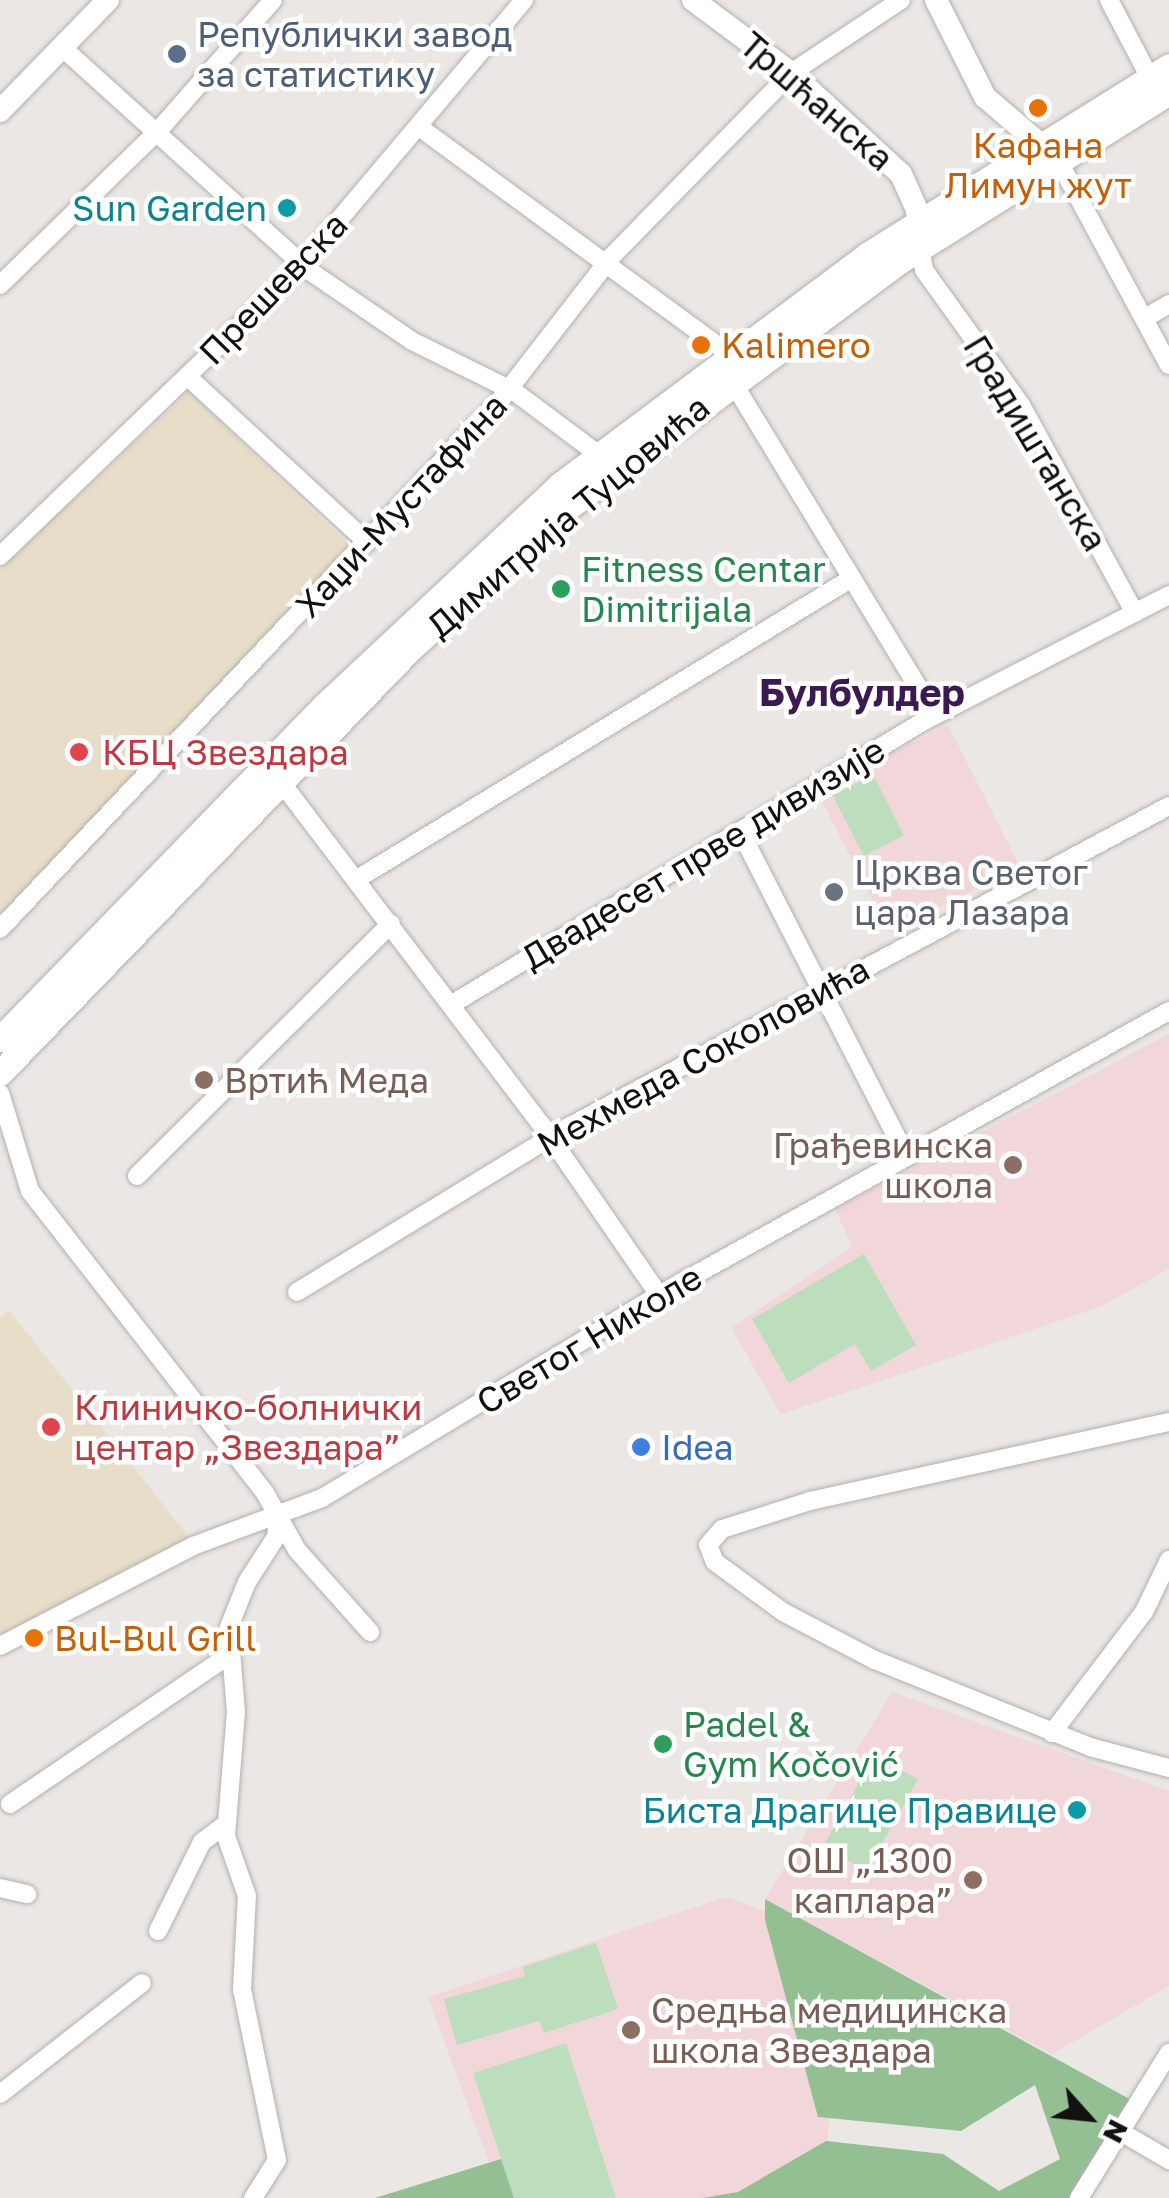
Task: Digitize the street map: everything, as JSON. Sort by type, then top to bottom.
[{"type":"main road","name":"Димитрија Туцовића","points":[[0,1072],[280,782],[491,571],[732,381],[1050,151],[1163,79]]},
{"type":"main road","name":"Димитрија Туцовића","points":[[0,1039],[393,638],[598,454],[728,354],[919,220],[1050,151]]},
{"type":"street","points":[[0,111],[65,50],[108,0]]},
{"type":"street","points":[[0,286],[158,131],[273,0]]},
{"type":"street","name":"Прешевска","points":[[0,556],[302,264],[524,0]]},
{"type":"street","name":"Тршћанска","points":[[693,0],[791,73],[900,174],[919,220]]},
{"type":"street","name":"Хаџи-Мустафина","points":[[0,929],[510,389],[604,264],[791,73],[901,0]]},
{"type":"street","points":[[936,0],[985,97],[1050,151],[1169,364]]},
{"type":"street","points":[[1109,0],[1163,79]]},
{"type":"street","points":[[65,50],[302,264],[394,330],[510,389],[598,454]]},
{"type":"street","points":[[419,127],[728,354]]},
{"type":"street","name":"Градиштанска","points":[[919,220],[924,270],[1021,406],[1135,613]]},
{"type":"street","points":[[1145,318],[1169,304]]},
{"type":"street","points":[[188,376],[367,542]]},
{"type":"street","points":[[732,381],[934,715]]},
{"type":"street","points":[[357,879],[852,578]]},
{"type":"street","name":"Двадесет прве дивизије","points":[[452,1004],[934,715],[1169,595]]},
{"type":"street","points":[[280,782],[551,1138],[659,1295]]},
{"type":"street","name":"Мехмеда Соколовића","points":[[297,1292],[551,1138],[1169,806]]},
{"type":"street","points":[[740,830],[907,1157]]},
{"type":"street","points":[[137,1176],[391,924]]},
{"type":"street","name":"Светог Николе","points":[[0,1646],[193,1546],[278,1518],[322,1498],[659,1295],[1169,1012]]},
{"type":"street","points":[[0,1093],[30,1191],[266,1493],[304,1558],[370,1632]]},
{"type":"street","points":[[1169,1422],[810,1501],[722,1529],[710,1539],[715,1562],[822,1634],[1052,1733],[1169,1768]]},
{"type":"street","points":[[253,2198],[277,2160],[242,1990],[247,1896],[226,1824],[236,1712],[229,1655],[233,1613],[276,1537],[278,1518]]},
{"type":"street","points":[[1052,1733],[1134,1626],[1168,1564]]},
{"type":"street","points":[[10,1804],[229,1655]]},
{"type":"street","points":[[158,1931],[202,1842],[226,1824]]},
{"type":"street","points":[[0,1888],[26,1894]]},
{"type":"street","points":[[0,2094],[142,1982]]},
{"type":"street","points":[[1079,2198],[1169,2054]]},
{"type":"street","points":[[1120,2132],[1169,2160]]},
{"type":"shaded area","name":"КБЦ Звездара","points":[[189,392],[351,547],[0,918],[0,569]]},
{"type":"shaded area","points":[[948,725],[1020,867],[889,933],[817,792]]},
{"type":"shaded area","points":[[1169,1034],[1169,1269],[1100,1307],[781,1414],[731,1328],[852,1247],[835,1209]]},
{"type":"shaded area","name":"Клиничко-болнички центар „Звездара”","points":[[9,1310],[189,1537],[0,1640],[0,1318]]},
{"type":"shaded area","name":"ОШ „1300 каплара”","points":[[892,1692],[1169,1791],[1169,1986],[1052,2054],[765,1899]]},
{"type":"shaded area","name":"Средња медицинска школа Звездара","points":[[726,1897],[789,1920],[831,2062],[827,2163],[718,2198],[502,2198],[428,1997]]},
{"type":"green space","points":[[873,775],[904,836],[864,856],[833,795]]},
{"type":"green space","points":[[864,1254],[916,1345],[871,1371],[855,1344],[789,1383],[752,1319]]},
{"type":"green space","points":[[874,1755],[918,1779],[867,1871],[823,1847]]},
{"type":"green space","points":[[765,1899],[1135,2102],[1074,2198],[703,2198],[738,2192],[826,2141],[943,2154],[999,2191],[1060,2159],[1035,2085],[961,2131],[818,2117],[765,1920]]},
{"type":"green space","points":[[596,1943],[618,2009],[544,2033],[539,2021],[457,2045],[444,1999],[525,1976],[523,1967]]},
{"type":"green space","points":[[566,2043],[616,2198],[514,2198],[473,2073]]},
{"type":"green space","points":[[501,2159],[514,2198],[375,2198]]},
{"type":"place","name":"Републички завод за статистику","points":[[177,54]]},
{"type":"place","name":"Кафана Лимун жут","points":[[1038,108]]},
{"type":"place","name":"Sun Garden","points":[[287,208]]},
{"type":"place","name":"Kalimero","points":[[701,345]]},
{"type":"place","name":"Fitness Centar Dimitrijala","points":[[561,589]]},
{"type":"place","name":"КБЦ Звездара","points":[[79,752]]},
{"type":"place","name":"Црква Светог цара Лазара","points":[[834,892]]},
{"type":"place","name":"Вртић Меда","points":[[204,1080]]},
{"type":"place","name":"Грађевинска школа","points":[[1013,1165]]},
{"type":"place","name":"Клиничко-болнички центар „Звездара”","points":[[51,1427]]},
{"type":"place","name":"Idea","points":[[641,1447]]},
{"type":"place","name":"Bul-Bul Grill","points":[[34,1638]]},
{"type":"place","name":"Padel & Gym Kočović","points":[[663,1744]]},
{"type":"place","name":"Биста Драгице Правице","points":[[1077,1810]]},
{"type":"place","name":"ОШ „1300 каплара”","points":[[973,1880]]},
{"type":"place","name":"Средња медицинска школа Звездара","points":[[631,2030]]},
{"type":"district","name":"Булбулдер","points":[[862,692]]}]
